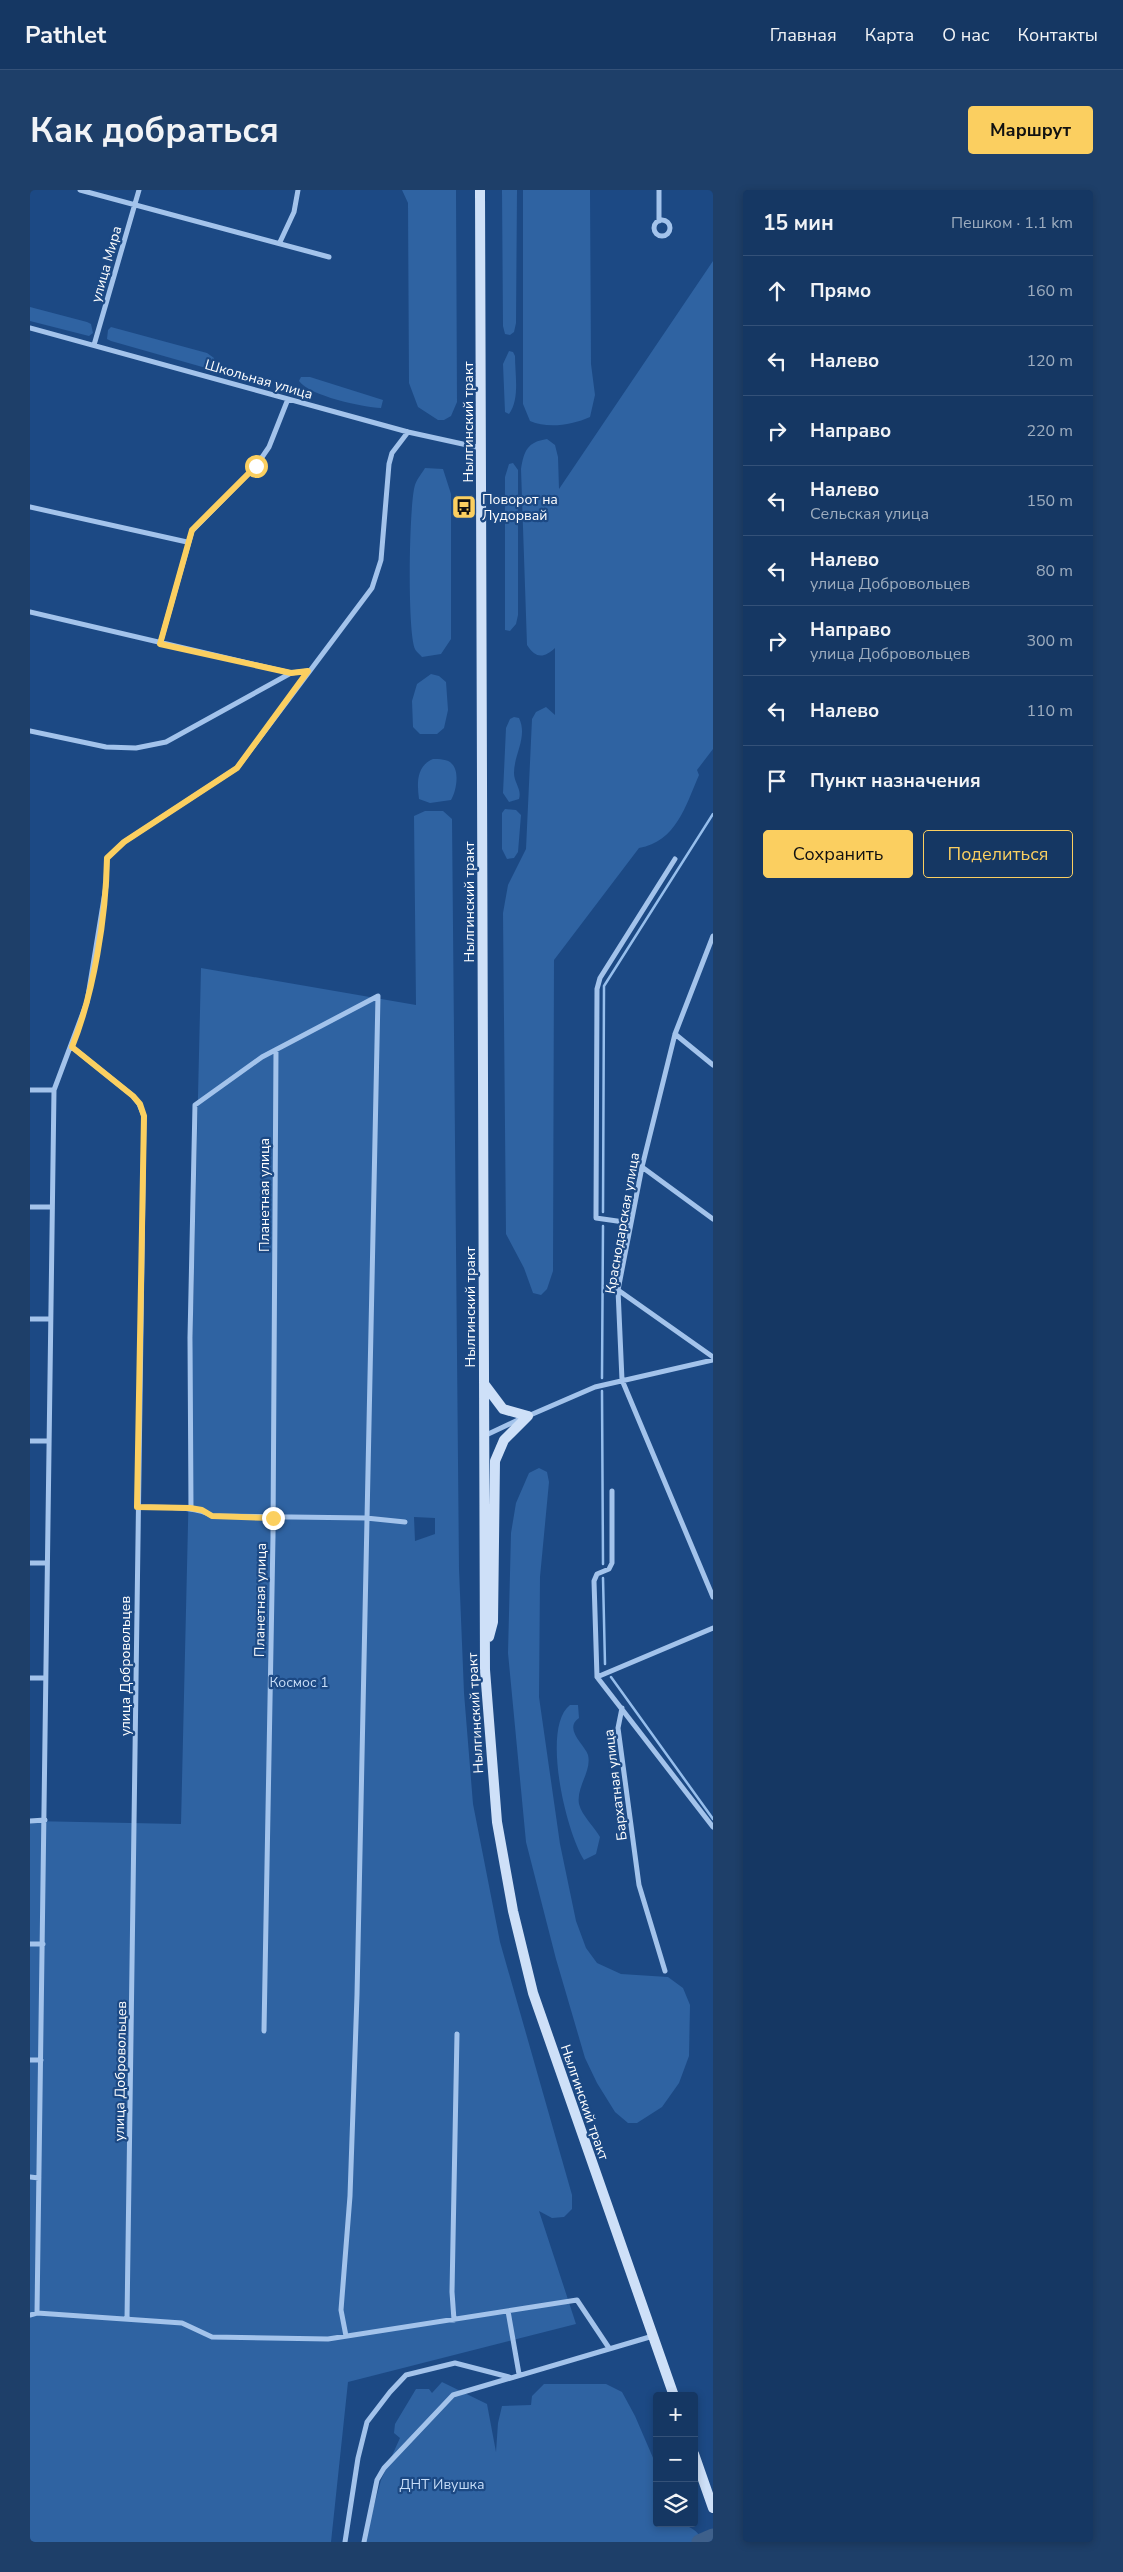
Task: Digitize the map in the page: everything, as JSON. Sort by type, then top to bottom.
[{"type":"main road","name":"Нылгинский тракт","points":[[480,190],[485,1648],[490,1752],[497,1822],[513,1912],[533,1993],[673,2392]]},
{"type":"main road","points":[[484,1385],[503,1408],[528,1416],[504,1440],[495,1461],[493,1622],[485,1648]]},
{"type":"main road","points":[[698,2465],[713,2508]]},
{"type":"street","points":[[80,190],[280,242],[329,257]]},
{"type":"street","name":"улица Мира","points":[[94,345],[139,190]]},
{"type":"street","points":[[280,242],[294,212],[298,190]]},
{"type":"street","points":[[659,190],[659,221]]},
{"type":"street","name":"Школьная улица","points":[[30,328],[408,432],[482,448]]},
{"type":"street","points":[[160,644],[187,542],[192,530],[256,466],[268,447],[288,399]]},
{"type":"street","points":[[37,2313],[54,1090],[88,1002],[106,886],[107,858],[124,842],[237,768],[376,580],[381,560],[389,464],[392,453],[408,432]]},
{"type":"street","points":[[30,507],[187,542]]},
{"type":"street","points":[[30,612],[160,644],[291,673],[308,671]]},
{"type":"street","points":[[30,732],[106,747],[136,748],[166,742],[291,673]]},
{"type":"street","points":[[631,1223],[596,1218],[597,989],[600,978],[675,859]]},
{"type":"street","name":"Краснодарская улица","points":[[713,936],[675,1034],[642,1167],[618,1290],[622,1380],[713,1597]]},
{"type":"street","points":[[190,1508],[190,1338],[195,1105],[262,1057],[378,996],[357,1995],[350,2196],[341,2310],[346,2336]]},
{"type":"street","points":[[675,1034],[713,1064]]},
{"type":"street","name":"улица Добровольцев","points":[[72,1047],[133,1096],[140,1104],[144,1116],[137,1507],[137,1737],[127,2318]]},
{"type":"street","name":"Планетная улица","points":[[264,2031],[273,1518],[276,1050]]},
{"type":"street","points":[[30,1090],[54,1090]]},
{"type":"street","points":[[642,1167],[713,1219]]},
{"type":"street","points":[[30,1207],[52,1207]]},
{"type":"street","points":[[618,1290],[713,1359]]},
{"type":"street","points":[[30,1319],[50,1319]]},
{"type":"street","points":[[484,1436],[595,1387],[713,1359]]},
{"type":"street","points":[[30,1441],[48,1441]]},
{"type":"street","points":[[612,1491],[612,1563],[609,1569],[597,1574],[594,1581],[597,1677],[713,1827]]},
{"type":"street","points":[[137,1507],[190,1508],[202,1510],[212,1516],[366,1518],[405,1522]]},
{"type":"street","points":[[30,1563],[47,1563]]},
{"type":"street","points":[[597,1677],[713,1628]]},
{"type":"street","points":[[30,1678],[46,1678]]},
{"type":"street","name":"Бархатная улица","points":[[622,1708],[618,1728],[638,1885],[665,1971]]},
{"type":"street","points":[[30,1821],[45,1820]]},
{"type":"street","points":[[30,1944],[43,1944]]},
{"type":"street","points":[[454,2320],[452,2292],[457,2034]]},
{"type":"street","points":[[30,2060],[41,2060]]},
{"type":"street","points":[[30,2177],[39,2178]]},
{"type":"street","points":[[30,2315],[37,2313],[182,2323],[212,2337],[328,2339],[577,2300],[609,2348]]},
{"type":"street","points":[[508,2311],[519,2374]]},
{"type":"street","points":[[364,2542],[377,2480],[393,2457],[453,2395],[653,2336]]},
{"type":"street","points":[[344,2542],[358,2458],[367,2422],[406,2375],[455,2362],[510,2377]]},
{"type":"green space","points":[[402,190],[456,190],[457,402],[451,416],[444,420],[438,420],[418,407],[409,383],[408,203]]},
{"type":"green space","points":[[502,190],[517,190],[516,323],[514,332],[510,335],[505,334],[503,326]]},
{"type":"green space","points":[[523,190],[590,190],[591,364],[595,395],[590,417],[568,424],[544,425],[530,421],[523,404]]},
{"type":"green space","points":[[713,261],[713,749],[697,770],[699,775],[684,810],[671,830],[652,844],[639,848],[554,960],[553,1271],[547,1289],[541,1295],[533,1293],[524,1268],[506,1234],[503,913],[508,885],[526,849],[532,719],[536,712],[546,707],[555,715],[555,648],[547,654],[540,656],[530,650],[527,645],[521,469],[525,452],[528,448],[535,442],[547,439],[555,445],[558,457],[559,489]]},
{"type":"green space","points":[[30,307],[87,322],[91,324],[93,333],[89,336],[30,321]]},
{"type":"green space","points":[[111,327],[207,353],[214,358],[215,367],[213,370],[111,341],[107,339],[108,330]]},
{"type":"green space","points":[[509,351],[513,352],[515,356],[516,394],[509,414],[505,412],[503,364]]},
{"type":"green space","points":[[301,377],[310,377],[383,400],[381,408],[350,403],[325,396],[305,386],[299,381]]},
{"type":"green space","points":[[513,463],[518,470],[518,615],[516,624],[510,631],[505,630],[505,477],[509,464]]},
{"type":"green space","points":[[425,468],[443,469],[451,494],[451,639],[441,654],[422,657],[416,650],[412,638],[410,567],[413,497],[415,485]]},
{"type":"green space","points":[[431,674],[439,676],[446,682],[448,710],[444,728],[437,734],[420,734],[413,727],[412,701],[417,684]]},
{"type":"green space","points":[[514,717],[519,718],[522,732],[514,773],[520,795],[519,799],[509,802],[503,793],[506,728],[510,719]]},
{"type":"green space","points":[[433,759],[448,761],[456,772],[457,777],[451,800],[430,803],[419,799],[419,776],[423,766]]},
{"type":"green space","points":[[505,809],[516,810],[521,815],[518,852],[514,858],[507,859],[502,849],[502,813]]},
{"type":"green space","name":"Космос 1","points":[[425,811],[443,811],[452,819],[459,1569],[464,1693],[473,1804],[500,1942],[572,2195],[572,2209],[564,2217],[552,2218],[539,2211],[576,2324],[348,2382],[331,2542],[30,2542],[30,1821],[181,1824],[201,968],[416,1005],[414,816]],"holes":[[[414,1517],[435,1518],[435,1534],[415,1541]]]},
{"type":"green space","points":[[539,1468],[547,1472],[549,1482],[540,1577],[539,1697],[560,1844],[576,1921],[586,1948],[597,1963],[621,1974],[668,1977],[683,1988],[690,2005],[689,2056],[679,2083],[662,2107],[637,2123],[628,2123],[615,2112],[597,2083],[585,2058],[556,1959],[526,1842],[508,1653],[511,1533],[516,1503],[529,1473]]},
{"type":"green space","points":[[570,1705],[578,1705],[579,1718],[573,1727],[576,1737],[588,1755],[589,1761],[580,1791],[579,1804],[600,1837],[596,1854],[584,1860],[570,1827],[559,1780],[557,1735],[562,1717]]},
{"type":"green space","name":"ДНТ Ивушка","points":[[442,2382],[487,2404],[496,2452],[498,2423],[502,2406],[531,2405],[532,2396],[544,2384],[606,2384],[622,2392],[635,2416],[653,2458],[653,2527],[690,2527],[700,2535],[704,2542],[364,2542],[381,2480],[400,2438],[394,2433],[395,2424],[416,2389],[429,2389],[432,2393]]},
{"type":"waterway","points":[[603,1212],[604,986],[713,814]]},
{"type":"waterway","points":[[602,1378],[603,1226]]},
{"type":"waterway","points":[[602,1391],[603,1564]]},
{"type":"waterway","points":[[603,1578],[605,1664]]},
{"type":"waterway","points":[[611,1677],[713,1819]]},
{"type":"waterway","points":[[699,2542],[713,2536]]},
{"type":"place","name":"Поворот на Лудорвай","points":[[464,507]]},
{"type":"route","points":[[256,466],[192,530],[187,542],[160,644],[291,673],[308,671],[237,768],[124,842],[107,858],[106,886],[88,1002],[72,1047],[133,1096],[140,1104],[144,1116],[137,1507],[190,1508],[202,1510],[212,1516],[273,1518]]}]
